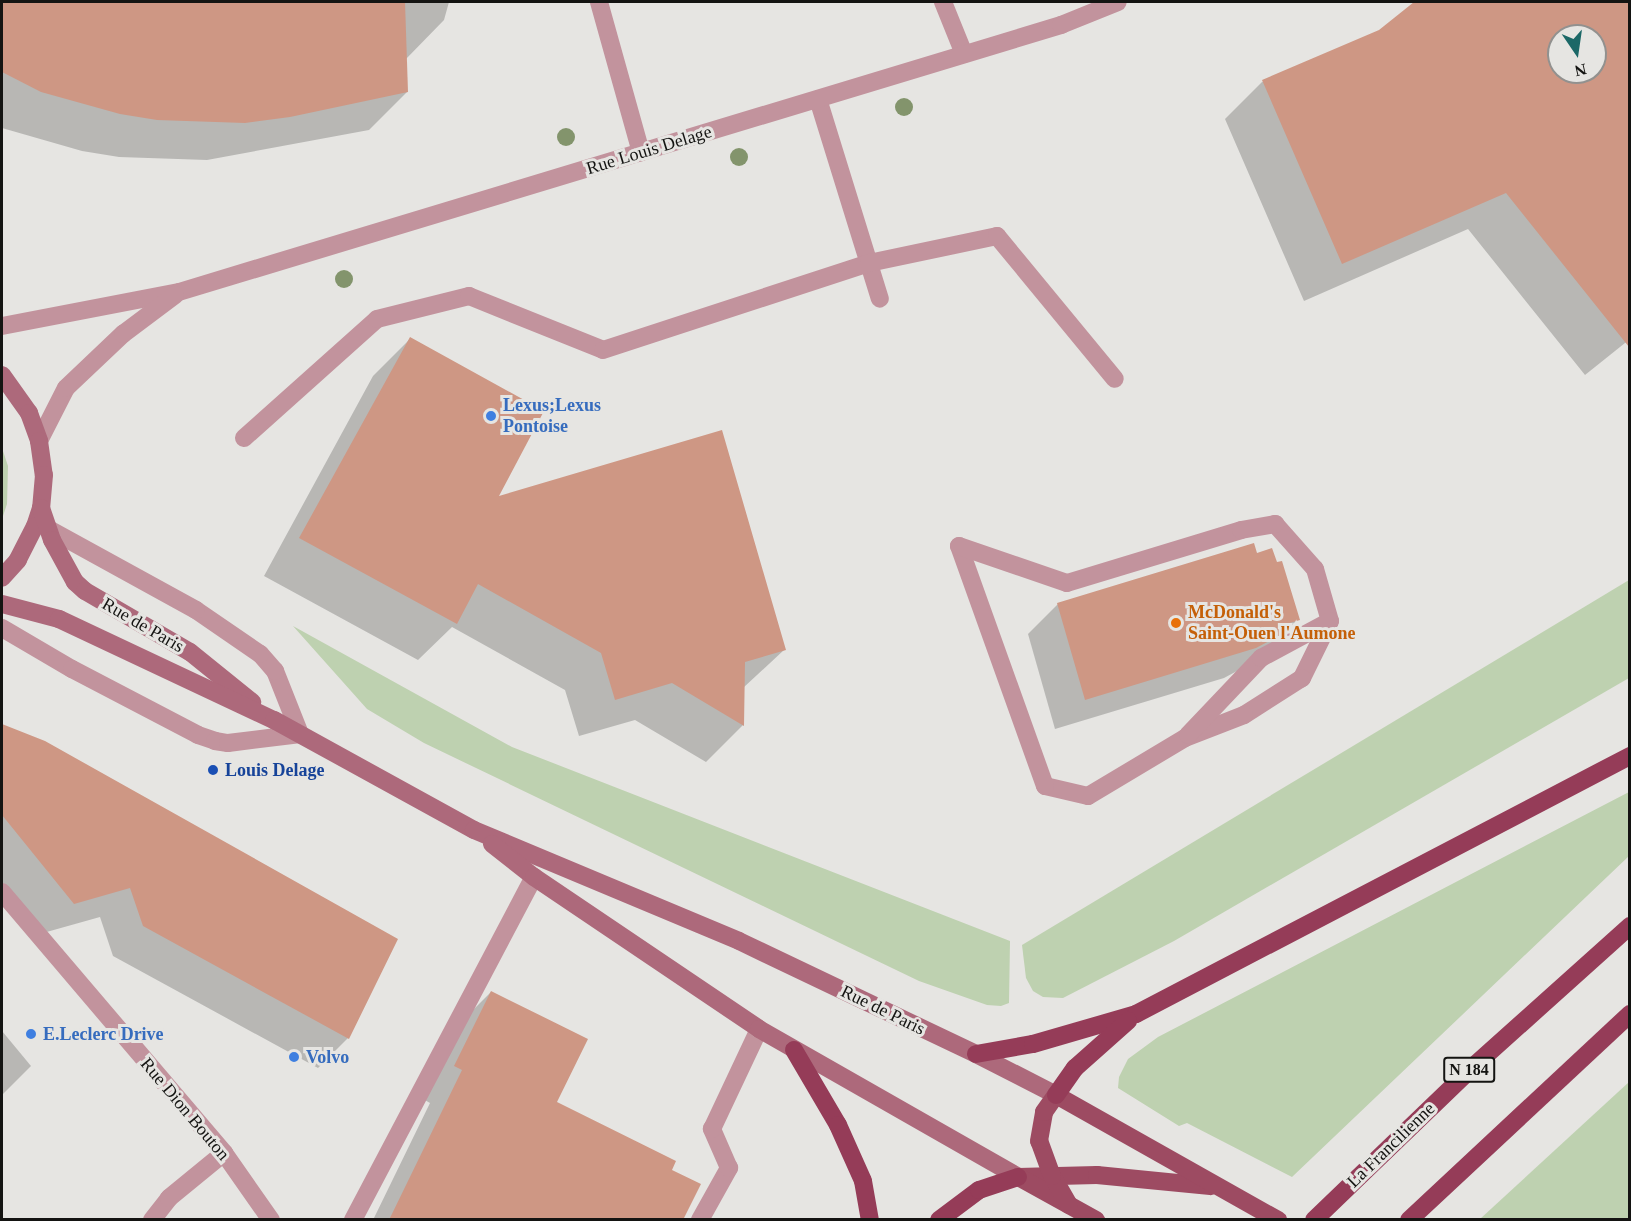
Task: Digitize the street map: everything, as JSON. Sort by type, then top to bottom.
[{"type":"highway","points":[[976,1054],[1033,1044],[1136,1014],[1629,756]]},
{"type":"highway","name":"La Francilienne","points":[[1314,1220],[1475,1065],[1629,926]]},
{"type":"highway","points":[[1056,1095],[1076,1068],[1136,1014]]},
{"type":"highway","points":[[1409,1220],[1500,1131],[1629,1014]]},
{"type":"highway","points":[[794,1050],[838,1125],[863,1181],[870,1220]]},
{"type":"highway","points":[[939,1220],[979,1190],[1018,1177]]},
{"type":"main road","name":"Rue de Paris","points":[[2,375],[21,399],[39,441],[44,475],[40,508],[27,544],[2,578]]},
{"type":"main road","name":"Rue de Paris","points":[[40,508],[47,528],[75,582],[85,591],[190,652],[274,720]]},
{"type":"main road","name":"Rue de Paris","points":[[2,604],[59,619],[274,720],[474,830],[739,941],[976,1054],[1056,1095],[1278,1220]]},
{"type":"main road","name":"Rue de Paris","points":[[474,830],[534,877],[759,1029],[1094,1218]]},
{"type":"main road","points":[[1056,1095],[1044,1112],[1040,1129],[1042,1153],[1069,1205]]},
{"type":"main road","points":[[1018,1177],[1131,1177],[1221,1187]]},
{"type":"street","points":[[599,2],[641,152]]},
{"type":"street","points":[[943,2],[964,54]]},
{"type":"street","name":"Rue Louis Delage","points":[[179,292],[1060,25],[1118,2]]},
{"type":"street","points":[[818,99],[880,300]]},
{"type":"street","points":[[244,438],[377,319],[469,296],[603,350],[869,263],[997,236],[1115,379]]},
{"type":"street","points":[[2,326],[179,292]]},
{"type":"street","points":[[39,441],[66,388],[123,334],[179,292]]},
{"type":"street","points":[[1275,524],[1315,569],[1330,621],[1302,678],[1244,715],[1185,738],[1088,796],[1045,786],[959,546],[1067,583],[1241,530],[1275,524]]},
{"type":"street","points":[[2,628],[72,669],[198,735],[228,743],[300,734],[275,671],[260,654],[195,610],[47,528]]},
{"type":"street","points":[[1185,738],[1261,658],[1330,621]]},
{"type":"street","points":[[353,1220],[534,877]]},
{"type":"street","name":"Rue Dion Bouton","points":[[2,892],[224,1153],[271,1220]]},
{"type":"street","points":[[700,1220],[729,1168],[712,1129],[759,1029]]},
{"type":"street","points":[[152,1220],[169,1198],[224,1153]]},
{"type":"green space","points":[[2,448],[8,466],[7,504],[2,519]]},
{"type":"green space","points":[[1629,580],[1629,678],[1174,941],[1063,998],[1043,997],[1033,991],[1026,978],[1022,945]]},
{"type":"green space","points":[[293,626],[512,747],[1010,941],[1009,1003],[1001,1006],[987,1005],[919,981],[424,743],[367,709]]},
{"type":"green space","points":[[1629,792],[1629,856],[1292,1177],[1187,1123],[1179,1126],[1118,1088],[1119,1077],[1128,1059],[1158,1037]]},
{"type":"green space","points":[[1629,1082],[1629,1219],[1480,1219]]},
{"type":"building","points":[[2,2],[405,2],[408,92],[290,117],[245,123],[157,120],[120,114],[41,92],[2,72]]},
{"type":"building","points":[[1414,2],[1629,2],[1629,347],[1506,193],[1342,264],[1262,80],[1379,30]]},
{"type":"building","points":[[410,337],[544,411],[499,496],[722,430],[786,650],[745,662],[744,726],[672,683],[615,700],[601,653],[478,584],[457,624],[299,538]]},
{"type":"building","name":"McDonald's Saint-Ouen l'Aumone","points":[[1254,543],[1257,553],[1272,548],[1277,562],[1282,561],[1300,620],[1279,626],[1282,634],[1256,648],[1085,700],[1057,603]]},
{"type":"building","points":[[2,724],[45,741],[398,939],[349,1039],[143,926],[130,888],[74,904],[2,815]]},
{"type":"building","points":[[491,991],[588,1039],[557,1102],[676,1161],[672,1170],[701,1184],[683,1220],[389,1220],[462,1070],[454,1066]]},
{"type":"place","name":"Lexus;Lexus Pontoise","points":[[491,416]]},
{"type":"place","name":"McDonald's Saint-Ouen l'Aumone","points":[[1176,623]]},
{"type":"place","name":"Louis Delage","points":[[213,770]]},
{"type":"place","name":"E.Leclerc Drive","points":[[31,1034]]},
{"type":"place","name":"Volvo","points":[[294,1057]]}]
